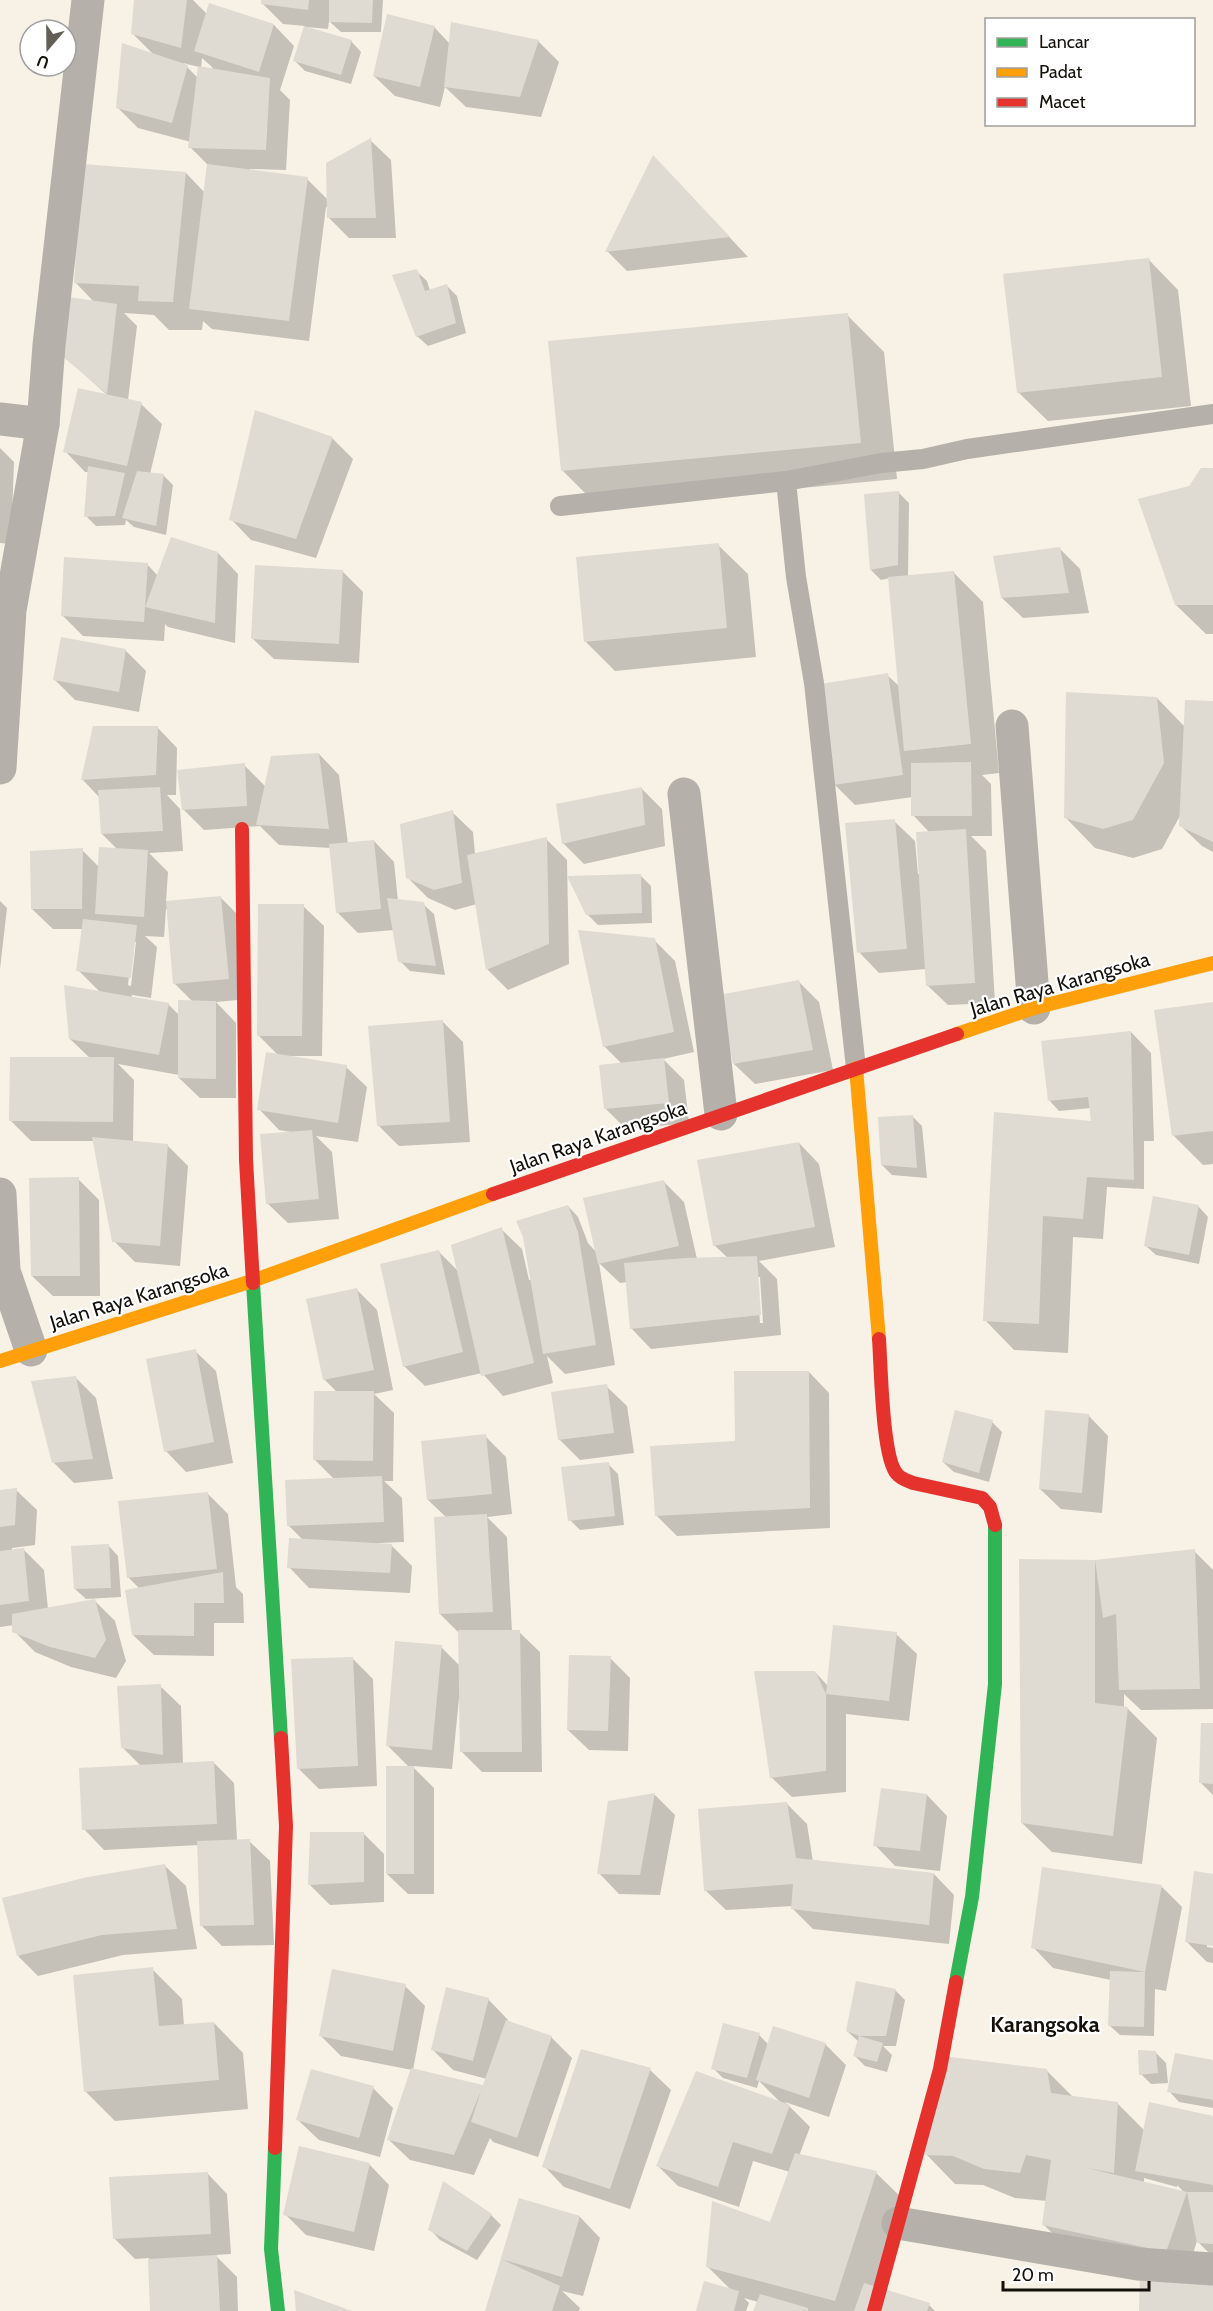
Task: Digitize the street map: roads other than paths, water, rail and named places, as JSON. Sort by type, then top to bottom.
[{"type":"street","points":[[0,768],[5,609],[43,424],[49,345],[88,0]]},
{"type":"street","points":[[0,419],[43,424]]},
{"type":"street","points":[[1012,726],[1035,1008]]},
{"type":"street","points":[[684,794],[722,1114]]},
{"type":"street","points":[[242,829],[246,1160],[285,1826],[283,1942],[271,2249],[278,2311]]},
{"type":"street","name":"Jalan Raya Karangsoka","points":[[0,1361],[252,1281],[722,1114],[1035,1008],[1213,963]]},
{"type":"street","points":[[856,1068],[887,1439],[893,1465],[898,1476],[911,1483],[982,1498],[990,1507],[995,1525],[995,1684],[972,1896],[940,2069],[874,2311]]},
{"type":"street","points":[[0,1194],[4,1271],[31,1350]]},
{"type":"street","points":[[898,2223],[1138,2264],[1213,2269]]},
{"type":"lane","points":[[560,506],[786,481],[881,463],[923,459],[967,449],[1213,414]]},
{"type":"lane","points":[[786,481],[796,577],[814,683],[856,1068]]},
{"type":"district","name":"Karangsoka","points":[[1045,2024]]}]
